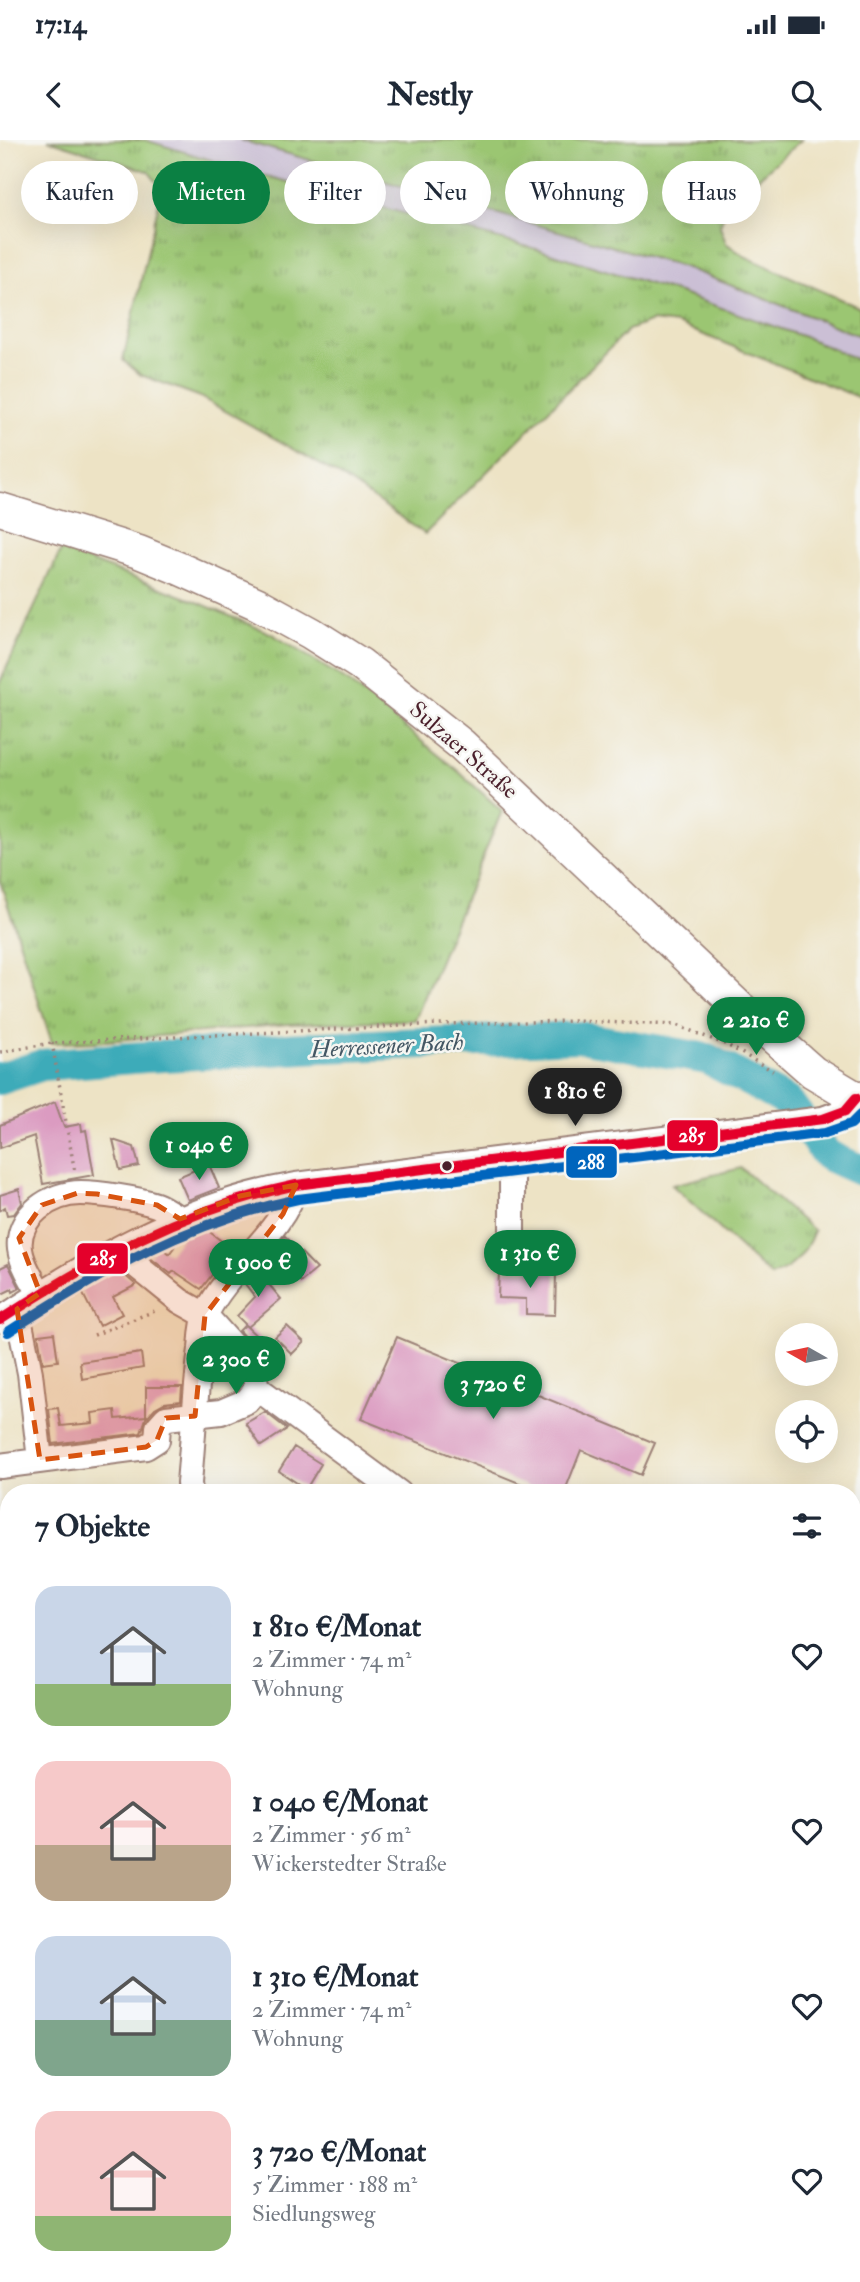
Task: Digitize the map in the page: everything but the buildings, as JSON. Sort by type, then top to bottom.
[{"type":"main road","name":"Sulzaer Straße","points":[[0,509],[139,552],[178,568],[258,604],[360,664],[462,745],[739,1007],[803,1063],[858,1099]]},
{"type":"street","points":[[40,1460],[30,1373],[8,1315],[40,1293],[117,1250],[180,1219],[240,1196],[296,1185],[823,1119],[845,1111],[858,1099]]},
{"type":"street","points":[[512,1159],[512,1253]]},
{"type":"street","points":[[189,1484],[205,1315],[242,1263],[283,1214],[292,1200],[296,1185]]},
{"type":"street","points":[[40,1293],[25,1266],[19,1238],[28,1218],[42,1205],[78,1193],[157,1205],[180,1219]]},
{"type":"street","points":[[117,1250],[180,1301],[205,1315],[253,1369],[257,1388],[387,1484]]},
{"type":"street","points":[[0,1466],[146,1447],[157,1440],[158,1427],[166,1418],[221,1412],[247,1401],[257,1388]]},
{"type":"path","points":[[0,1052],[52,1043],[440,1024],[586,1021],[676,1025],[727,1045],[779,1074]]},
{"type":"path","points":[[52,1043],[78,1193]]},
{"type":"path","points":[[94,1335],[180,1301]]},
{"type":"highlighted area","points":[[296,1185],[283,1214],[205,1315],[195,1416],[166,1418],[157,1440],[146,1447],[40,1460],[17,1309],[40,1293],[19,1238],[42,1205],[78,1193],[97,1194],[157,1205],[180,1219],[240,1196]]},
{"type":"shaded area","points":[[145,140],[240,140],[313,161],[284,161],[284,181],[270,177],[270,161],[215,161]]},
{"type":"shaded area","points":[[386,182],[400,186],[400,212],[386,208]]},
{"type":"shaded area","points":[[491,212],[505,216],[505,224],[534,224],[684,267],[860,336],[860,361],[810,339],[676,292],[544,251],[444,224],[491,224]]},
{"type":"green space","points":[[48,140],[145,140],[215,161],[152,161],[152,176],[148,171],[138,168],[138,161],[116,161]]},
{"type":"green space","points":[[240,140],[801,140],[761,176],[761,161],[662,161],[662,224],[721,224],[726,243],[744,256],[860,308],[860,336],[684,267],[534,224],[648,224],[648,161],[505,161],[505,216],[491,212],[491,161],[400,161],[400,186],[386,182],[386,161],[313,161]]},
{"type":"green space","points":[[270,177],[284,181],[284,224],[386,224],[386,208],[400,212],[400,224],[444,224],[544,251],[676,292],[810,339],[860,361],[860,398],[677,324],[652,321],[628,330],[425,534],[347,480],[198,396],[141,375],[123,360],[154,224],[270,224]]},
{"type":"green space","points":[[61,550],[195,601],[272,634],[349,682],[458,771],[502,811],[415,1020],[288,1024],[94,1042],[52,1043],[0,881],[0,682]]},
{"type":"green space","points":[[741,1168],[814,1231],[798,1259],[771,1276],[672,1185]]},
{"type":"waterway","name":"Herressener Bach","points":[[0,1079],[42,1065],[145,1057],[579,1037],[708,1059],[788,1102],[827,1155],[860,1170]]},
{"type":"transit line","name":"285","points":[[0,1320],[71,1276],[142,1238],[178,1222],[255,1195],[296,1185],[823,1119],[845,1111],[856,1098]]},
{"type":"transit line","name":"288","points":[[8,1332],[77,1289],[147,1251],[182,1235],[258,1209],[298,1199],[825,1133],[851,1124],[860,1115]]}]
